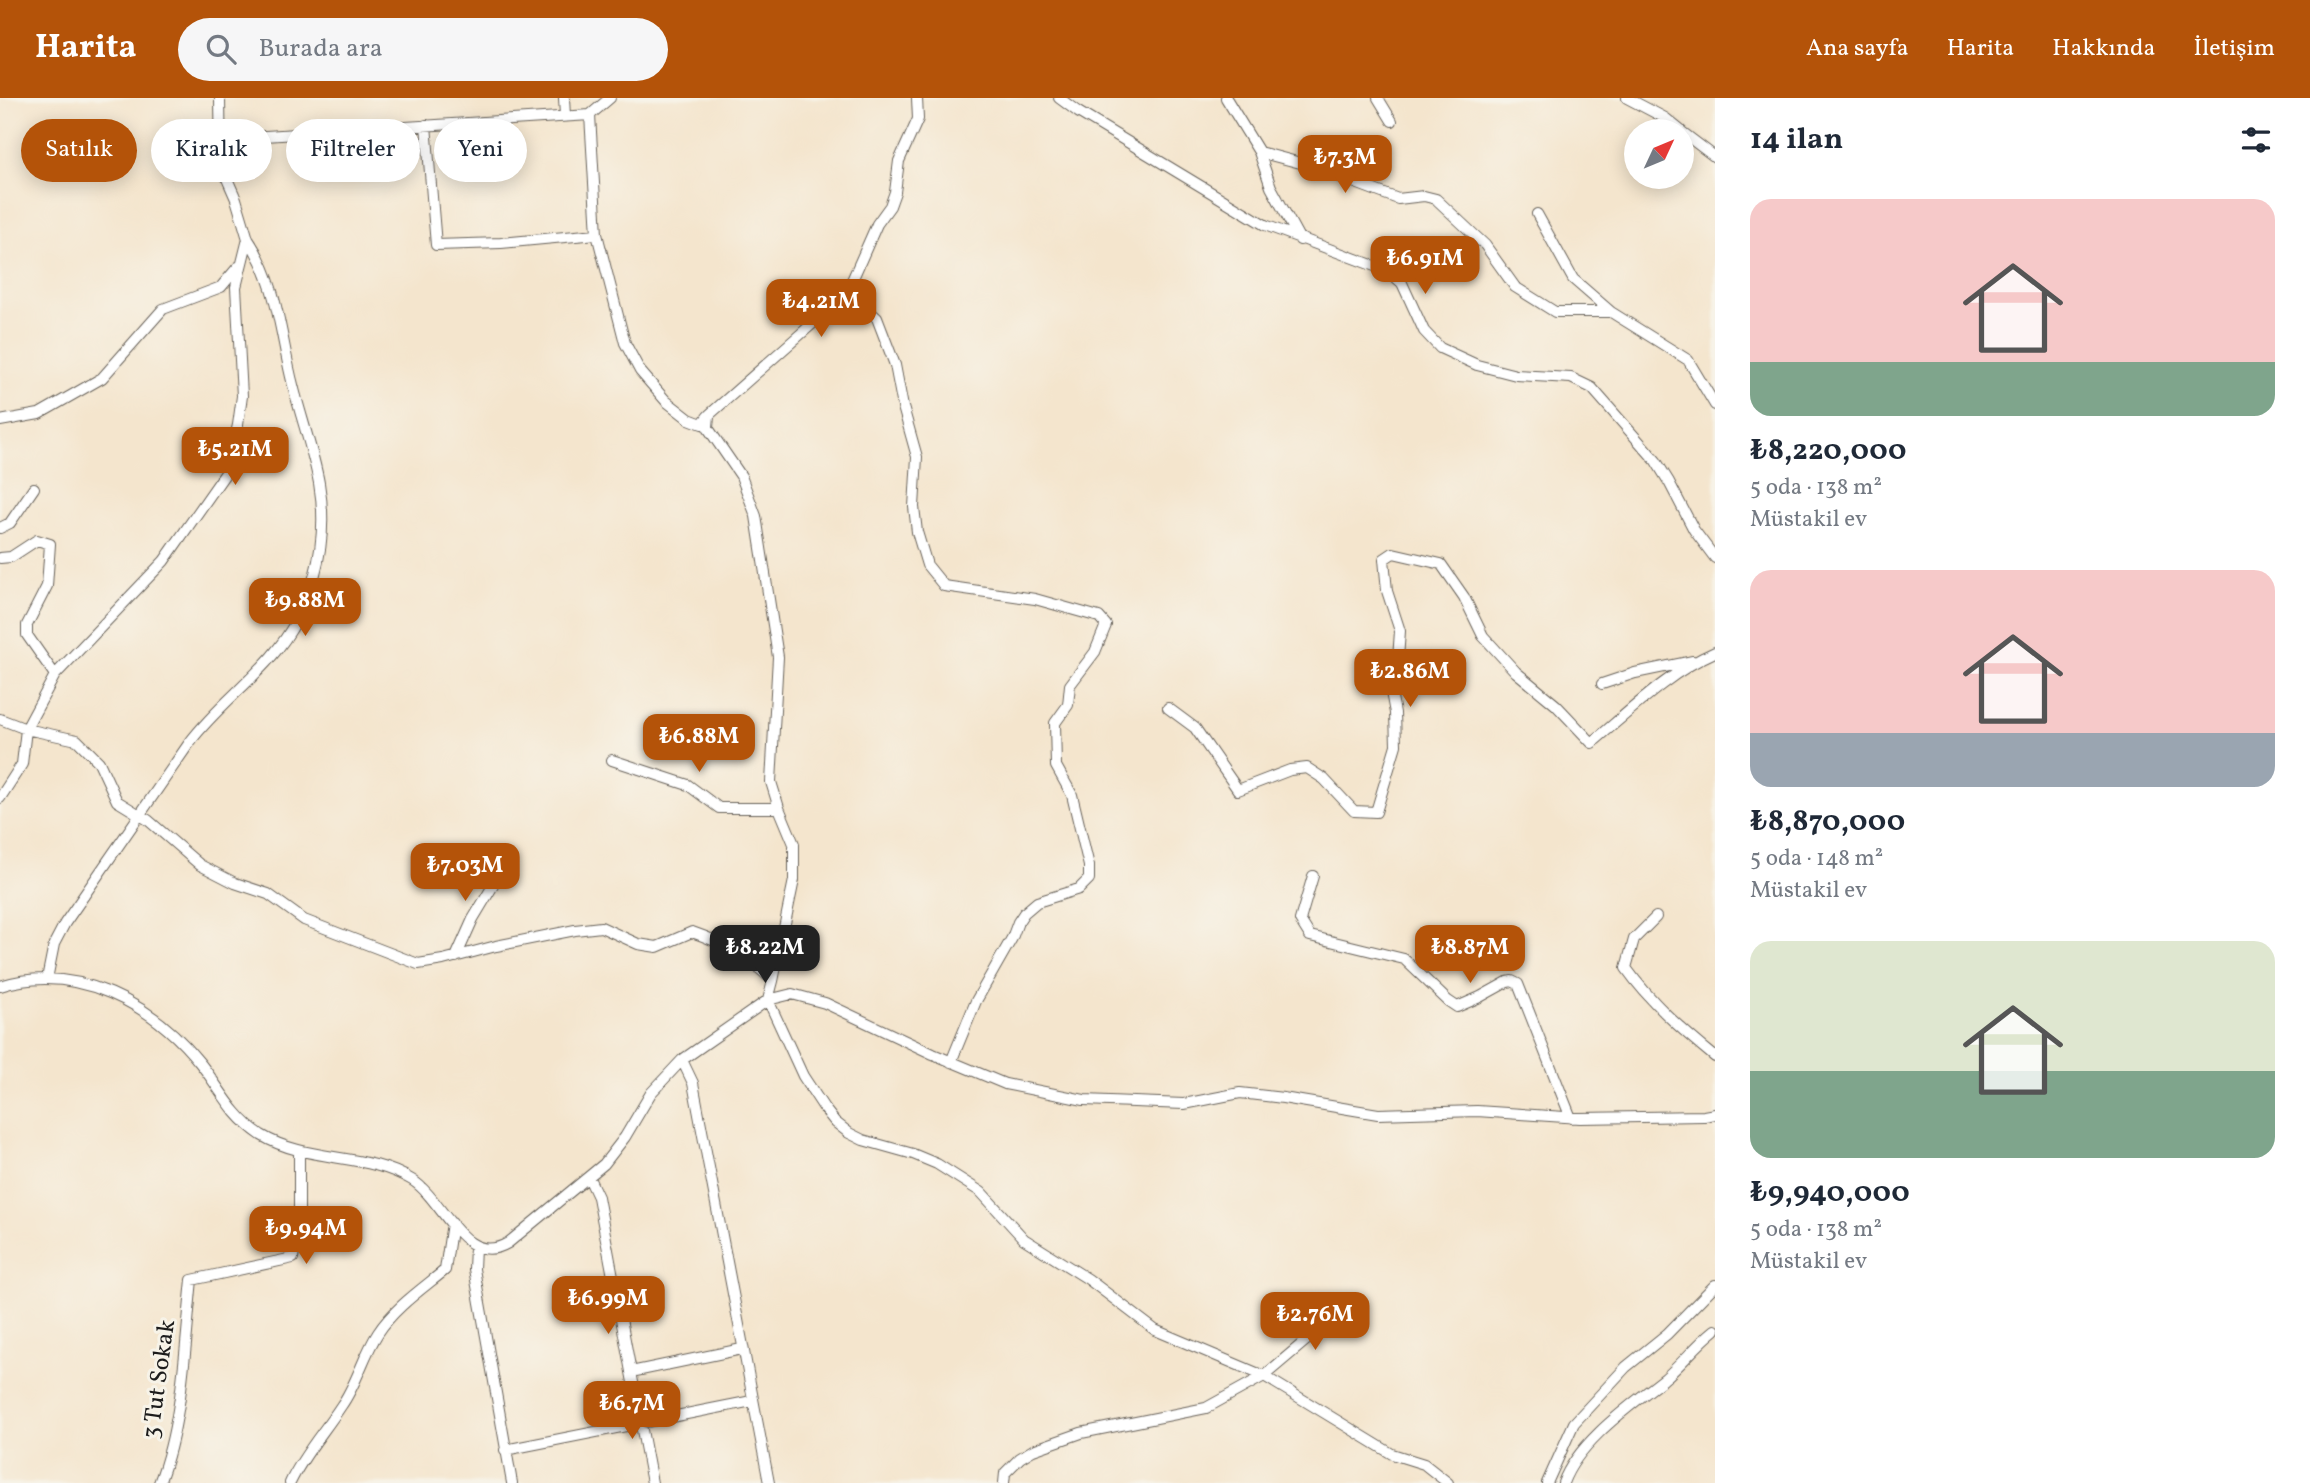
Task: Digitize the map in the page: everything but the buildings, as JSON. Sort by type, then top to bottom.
[{"type":"street","points":[[219,119],[220,98]]},
{"type":"street","points":[[564,98],[565,116]]},
{"type":"street","points":[[272,135],[590,114],[610,98]]},
{"type":"street","points":[[590,114],[597,234],[625,343],[640,371],[666,401],[689,419],[702,424],[846,294],[877,224],[890,206],[900,161],[918,119],[918,98]]},
{"type":"street","points":[[1059,98],[1240,212],[1301,240],[1388,271],[1402,283],[1424,331],[1440,348],[1477,365],[1516,375],[1570,378],[1592,388],[1656,461],[1670,482],[1694,530],[1715,558]]},
{"type":"street","points":[[1226,98],[1259,152],[1271,187],[1301,240]]},
{"type":"street","points":[[1378,98],[1392,121]]},
{"type":"street","points":[[1627,98],[1666,119]]},
{"type":"street","points":[[426,125],[436,245],[501,243],[597,234]]},
{"type":"street","points":[[1694,140],[1715,157]]},
{"type":"street","points":[[1259,152],[1308,165],[1398,200],[1424,196],[1436,199],[1485,245],[1515,287],[1555,312],[1611,312]]},
{"type":"street","points":[[47,979],[51,953],[61,929],[200,729],[269,660],[282,643],[306,603],[317,564],[322,516],[318,483],[272,285],[248,239],[228,182]]},
{"type":"street","points":[[1537,214],[1573,279],[1611,312],[1688,360],[1715,405]]},
{"type":"street","points":[[0,797],[7,791],[22,764],[26,729],[55,676],[164,561],[227,471],[242,396],[236,287],[248,239]]},
{"type":"street","points":[[0,422],[39,414],[102,378],[163,309],[221,288],[240,264]]},
{"type":"street","points":[[842,298],[867,309],[877,318],[895,365],[902,407],[917,457],[914,506],[917,532],[927,565],[944,586],[1035,599],[1099,617],[1105,625],[1095,652],[1070,685],[1068,705],[1055,723],[1056,766],[1072,794],[1089,866],[1089,879],[1079,889],[1037,901],[1024,913],[976,1001],[951,1062]]},
{"type":"street","points":[[709,415],[708,428],[741,476],[758,526],[778,657],[771,782],[794,844],[794,880],[768,1000],[812,1092],[835,1122],[849,1133],[937,1164],[981,1192],[1024,1239],[1088,1279],[1155,1330],[1264,1376],[1391,1454],[1424,1464],[1448,1483]]},
{"type":"street","points":[[0,528],[10,523],[34,488]]},
{"type":"street","points":[[0,558],[10,556],[37,540],[50,544],[47,586],[27,625],[27,635],[55,676]]},
{"type":"street","points":[[1168,708],[1195,728],[1238,790],[1290,771],[1307,768],[1324,779],[1354,811],[1376,812],[1396,745],[1391,692],[1398,659],[1399,631],[1387,591],[1384,568],[1384,559],[1393,553],[1441,564],[1464,597],[1483,636],[1516,672],[1556,705],[1592,743],[1697,660]]},
{"type":"street","points":[[1602,684],[1635,673],[1697,660],[1715,652]]},
{"type":"street","points":[[0,719],[26,729],[77,740],[99,762],[117,801],[173,840],[200,865],[235,883],[268,894],[304,920],[418,964],[575,930],[601,927],[638,944],[657,947],[692,932],[720,941],[754,962],[772,981]]},
{"type":"street","points":[[612,760],[688,785],[719,808],[779,808]]},
{"type":"street","points":[[456,957],[473,919],[506,864]]},
{"type":"street","points":[[1313,876],[1300,920],[1310,936],[1404,960],[1457,1007],[1480,998],[1507,982],[1518,984],[1571,1118]]},
{"type":"street","points":[[1656,917],[1634,939],[1626,968],[1644,994],[1682,1031],[1715,1057]]},
{"type":"street","points":[[0,986],[47,979],[97,987],[147,1013],[186,1046],[245,1124],[277,1143],[299,1151],[384,1168],[401,1174],[428,1193],[464,1238],[475,1247],[491,1250],[508,1243],[589,1178],[616,1150],[651,1093],[682,1060],[768,1000],[792,994],[825,1003],[1005,1084],[1084,1100],[1184,1104],[1240,1093],[1378,1115],[1477,1111],[1571,1118],[1715,1114]]},
{"type":"street","points":[[682,1060],[693,1083],[769,1483]]},
{"type":"street","name":"3 Tut Sokak","points":[[159,1483],[178,1401],[192,1280],[293,1258],[299,1218],[299,1151]]},
{"type":"street","points":[[589,1178],[598,1197],[652,1483]]},
{"type":"street","points":[[290,1483],[343,1404],[377,1334],[388,1318],[445,1270],[452,1223]]},
{"type":"street","points":[[475,1247],[474,1269],[512,1483]]},
{"type":"street","points":[[1547,1483],[1574,1423],[1626,1367],[1667,1335],[1715,1285]]},
{"type":"street","points":[[1004,1483],[1005,1473],[1033,1450],[1081,1433],[1206,1408],[1264,1376],[1348,1305]]},
{"type":"street","points":[[1563,1483],[1569,1468],[1625,1408],[1666,1377],[1694,1347],[1715,1330]]},
{"type":"street","points":[[631,1372],[742,1349]]},
{"type":"street","points":[[505,1450],[752,1401]]}]
